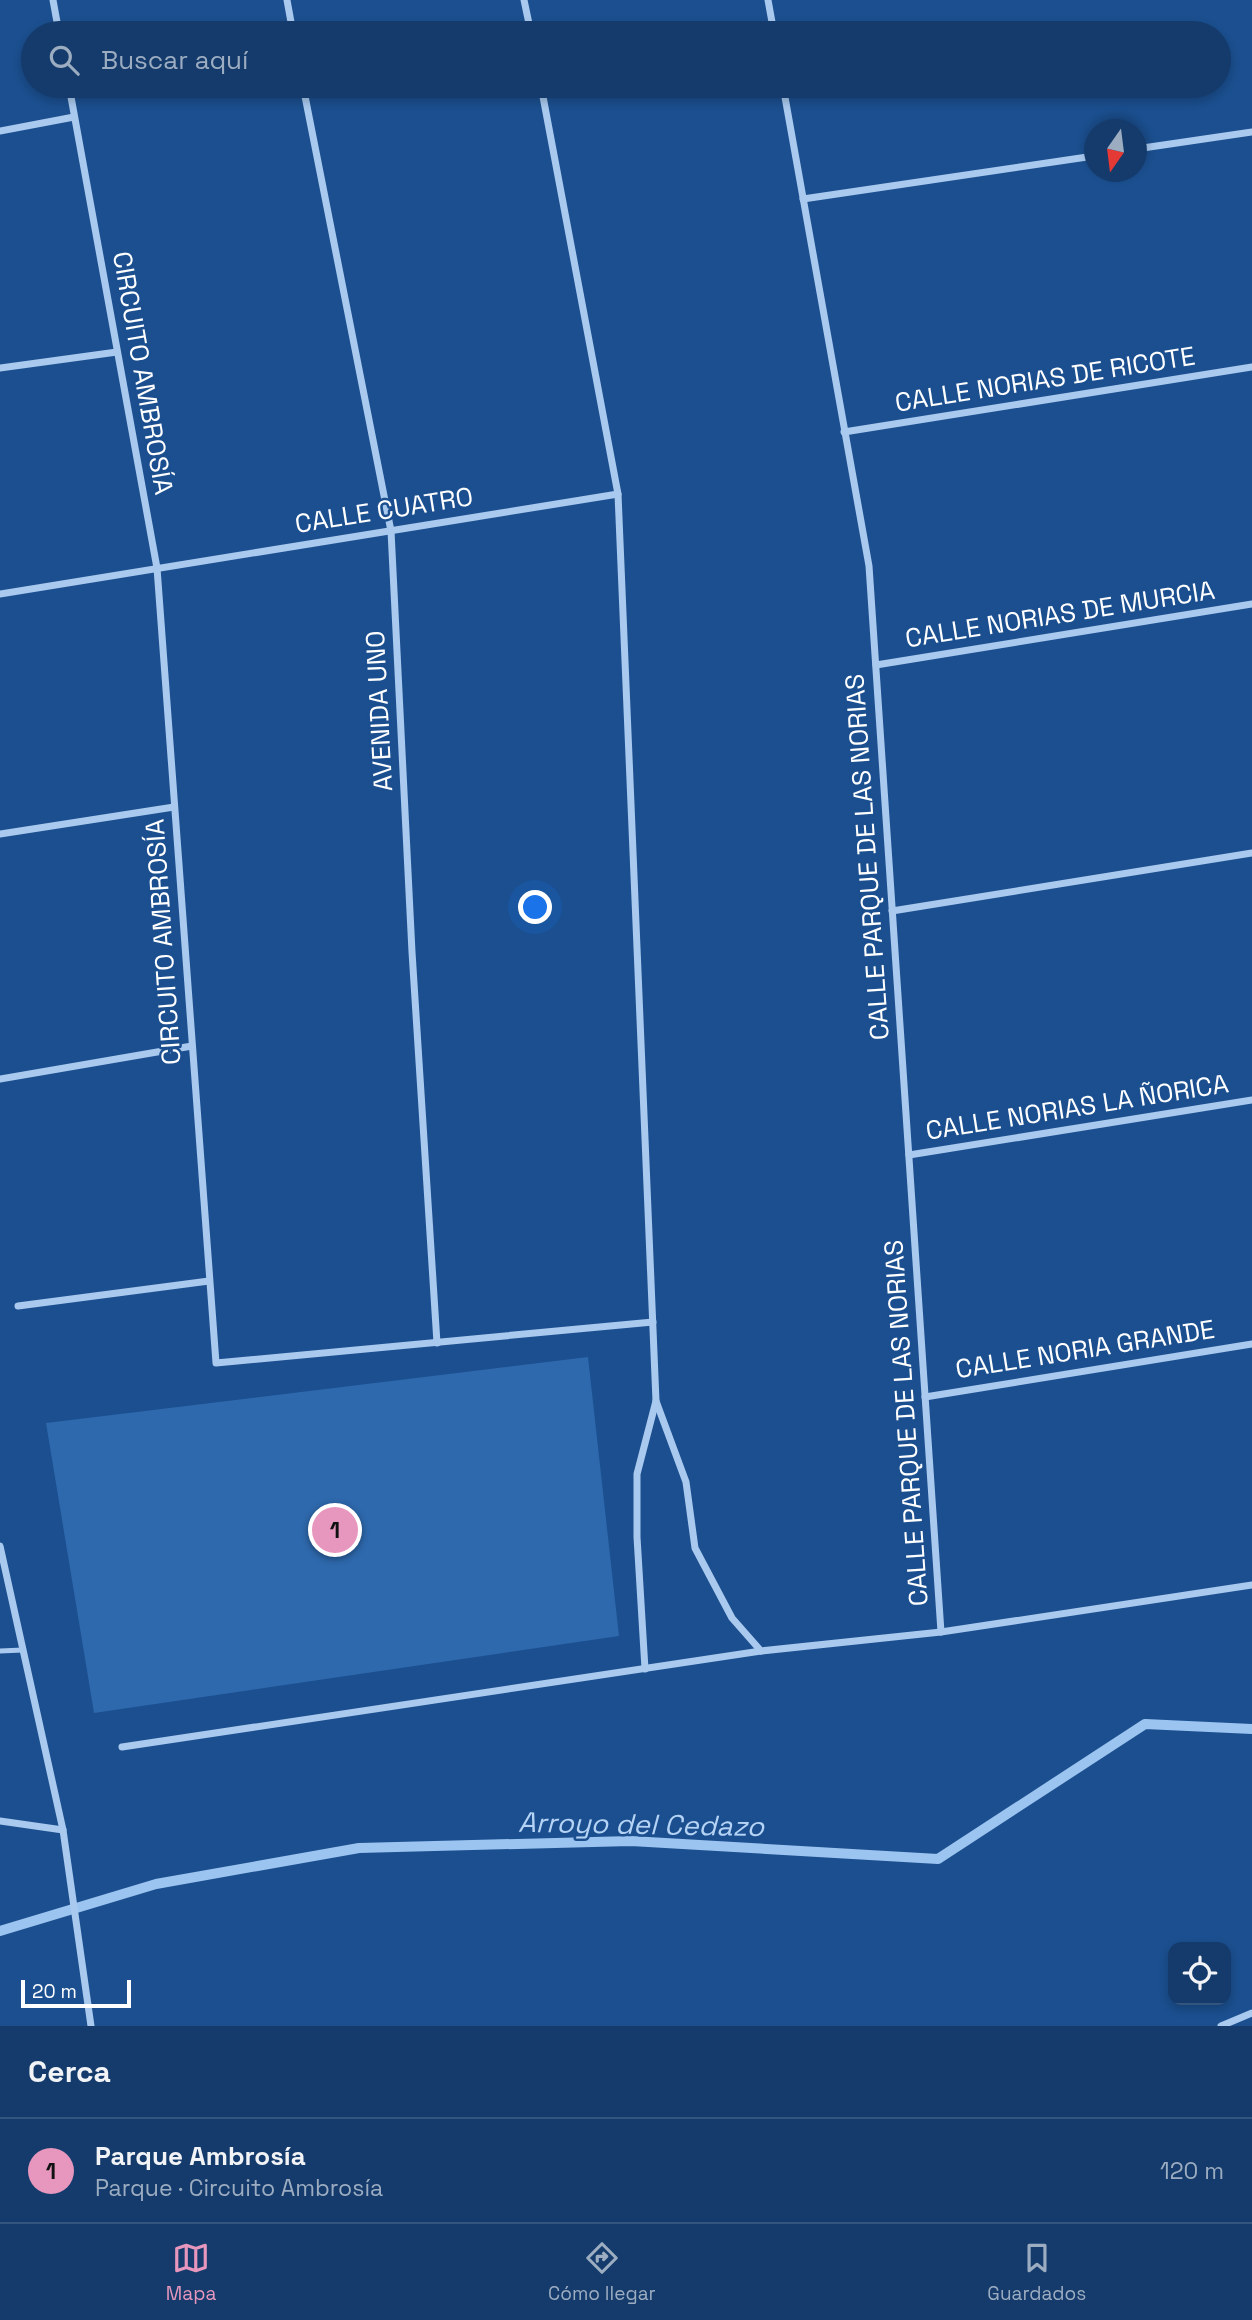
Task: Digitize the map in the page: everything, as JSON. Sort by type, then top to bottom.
[{"type":"street","points":[[53,0],[57,21]]},
{"type":"street","points":[[286,0],[290,21]]},
{"type":"street","points":[[524,0],[528,21]]},
{"type":"street","points":[[768,0],[772,21]]},
{"type":"street","name":"CIRCUITO AMBROSÍA","points":[[71,98],[157,568],[216,1363],[653,1322]]},
{"type":"street","name":"AVENIDA UNO","points":[[305,98],[391,531],[412,952],[437,1343]]},
{"type":"street","points":[[543,98],[618,494],[656,1401],[637,1474],[637,1537],[645,1669]]},
{"type":"street","name":"CALLE PARQUE DE LAS NORIAS","points":[[785,98],[869,566],[941,1632]]},
{"type":"street","points":[[0,131],[75,117]]},
{"type":"street","points":[[1147,147],[1252,132]]},
{"type":"street","points":[[803,199],[1084,157]]},
{"type":"street","points":[[0,368],[117,352]]},
{"type":"street","name":"CALLE NORIAS DE RICOTE","points":[[844,432],[1252,367]]},
{"type":"street","name":"CALLE CUATRO","points":[[0,594],[618,494]]},
{"type":"street","name":"CALLE NORIAS DE MURCIA","points":[[876,665],[1252,604]]},
{"type":"street","points":[[0,834],[174,807]]},
{"type":"street","points":[[892,911],[1252,853]]},
{"type":"street","points":[[0,1079],[192,1046]]},
{"type":"street","name":"CALLE NORIAS LA ÑORICA","points":[[909,1155],[1252,1100]]},
{"type":"street","points":[[18,1306],[209,1281]]},
{"type":"street","name":"CALLE NORIA GRANDE","points":[[925,1396],[1252,1344]]},
{"type":"street","points":[[656,1401],[686,1482],[695,1548],[732,1618],[761,1651]]},
{"type":"street","points":[[0,1546],[62,1830],[91,2026]]},
{"type":"street","points":[[122,1747],[761,1651],[941,1632],[1252,1585]]},
{"type":"street","points":[[0,1821],[62,1830]]},
{"type":"street","points":[[1221,2026],[1252,2013]]},
{"type":"lane","points":[[0,1651],[23,1650]]},
{"type":"shaded area","points":[[588,1357],[619,1636],[94,1713],[46,1423]]},
{"type":"waterway","name":"Arroyo del Cedazo","points":[[0,1931],[156,1884],[359,1848],[631,1841],[938,1859],[1145,1724],[1252,1729]]},
{"type":"place","name":"Parque Ambrosía","points":[[335,1530]]}]
